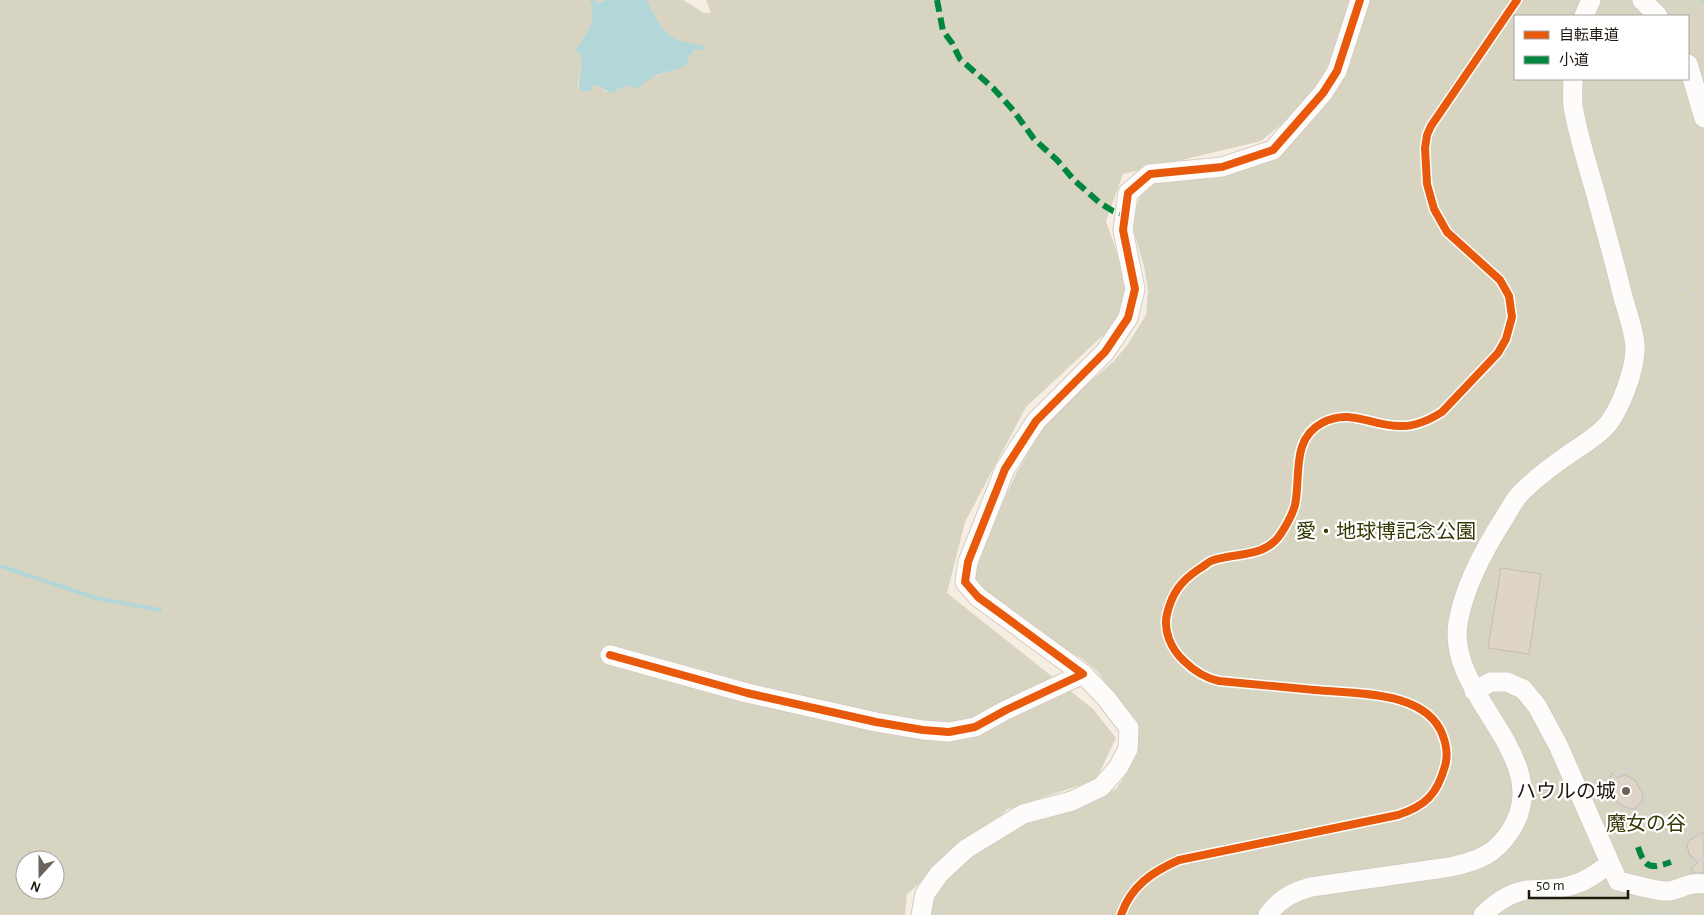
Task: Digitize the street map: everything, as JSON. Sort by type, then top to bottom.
[{"type":"street","points":[[922,915],[925,894],[939,874],[966,849],[1023,814],[1072,801],[1101,787],[1118,768],[1128,749],[1129,728],[1106,698],[1083,674],[978,597],[965,582],[968,562],[980,528],[1005,469],[1036,421],[1105,352],[1128,318],[1134,289],[1123,230],[1128,193],[1150,174],[1222,167],[1272,150],[1324,93],[1336,71],[1360,0]]},
{"type":"street","points":[[1584,15],[1591,0]]},
{"type":"street","points":[[1642,0],[1657,15]]},
{"type":"street","points":[[1689,67],[1704,118]]},
{"type":"street","points":[[1268,915],[1283,898],[1311,887],[1450,867],[1471,862],[1496,849],[1515,823],[1521,799],[1521,780],[1518,765],[1474,691],[1463,666],[1456,635],[1460,608],[1487,548],[1517,497],[1552,466],[1608,424],[1620,402],[1630,377],[1635,350],[1610,243],[1581,143],[1573,104],[1574,80]]},
{"type":"street","points":[[610,655],[747,693],[876,722],[923,730],[949,732],[974,727],[1083,674]]},
{"type":"street","points":[[1474,691],[1491,682],[1507,682],[1523,689],[1537,706],[1558,745],[1618,882],[1667,891],[1685,885],[1704,884]]},
{"type":"street","points":[[1483,915],[1500,900],[1512,894],[1525,890],[1566,887],[1581,883],[1610,866]]},
{"type":"path","points":[[1633,335],[1652,346],[1654,310],[1677,287],[1704,299]]},
{"type":"path","points":[[1652,356],[1649,426],[1642,466],[1634,488],[1645,515],[1667,536],[1692,553],[1704,558]]},
{"type":"path","points":[[1667,536],[1704,492]]},
{"type":"path","points":[[1558,745],[1582,727],[1612,715],[1633,733],[1652,745],[1673,752],[1678,745],[1678,718],[1655,646],[1658,637],[1674,619],[1681,616],[1689,617],[1697,624],[1704,647]]},
{"type":"path","points":[[1645,801],[1644,790],[1637,776],[1630,769],[1616,766],[1610,768],[1605,774],[1604,786],[1619,807],[1628,811],[1637,809],[1650,798],[1655,788],[1659,785],[1672,791],[1685,793],[1688,797],[1692,835]]},
{"type":"path","points":[[1615,777],[1627,773],[1630,769]]},
{"type":"path","points":[[1610,866],[1624,832],[1661,809],[1672,791]]},
{"type":"path","points":[[1685,885],[1672,866],[1668,853],[1668,837],[1688,806]]},
{"type":"path","points":[[1653,815],[1661,836],[1664,838],[1668,837]]},
{"type":"path","points":[[1704,836],[1699,834],[1692,835],[1687,838],[1683,846],[1685,855],[1692,862],[1704,859]]},
{"type":"path","points":[[1599,893],[1605,899],[1608,909],[1607,915]]},
{"type":"path","points":[[1556,915],[1560,899]]},
{"type":"path","points":[[1534,902],[1539,915]]},
{"type":"path","points":[[1525,905],[1525,915]]},
{"type":"path","points":[[1513,915],[1524,910]]},
{"type":"path","points":[[1649,915],[1658,915]]},
{"type":"green space","points":[[0,0],[606,0],[596,3],[592,25],[579,45],[582,59],[578,85],[580,90],[588,92],[593,85],[597,85],[607,92],[618,90],[687,65],[689,57],[694,50],[703,50],[705,46],[681,42],[674,38],[662,28],[647,0],[683,0],[704,13],[711,13],[706,0],[1352,0],[1346,23],[1313,99],[1261,141],[1123,174],[1106,221],[1129,288],[1113,326],[1026,407],[965,522],[947,593],[1093,709],[1116,738],[1096,780],[1008,809],[907,894],[905,915],[0,915]]},
{"type":"green space","name":"愛・地球博記念公園","points":[[1370,0],[1704,0],[1704,915],[929,915],[940,884],[954,870],[984,848],[1033,819],[1079,808],[1116,789],[1130,768],[1136,747],[1134,726],[1098,672],[1081,658],[1051,642],[986,596],[976,582],[974,572],[977,557],[1017,472],[1048,418],[1114,361],[1128,344],[1146,315],[1148,291],[1144,266],[1133,229],[1135,212],[1142,190],[1150,183],[1278,153],[1304,131],[1328,99],[1344,68]]},
{"type":"water","points":[[606,0],[647,0],[657,20],[667,33],[682,41],[705,45],[703,50],[694,50],[689,57],[687,65],[657,75],[636,89],[630,85],[610,93],[594,85],[588,92],[580,90],[581,58],[580,54],[576,52],[590,26],[592,7],[596,3]]},
{"type":"building","points":[[1501,568],[1541,574],[1529,654],[1488,648]]},
{"type":"building","name":"ハウルの城","points":[[1611,772],[1616,778],[1625,775],[1635,780],[1643,795],[1642,801],[1636,808],[1631,809],[1616,801],[1609,788]]},
{"type":"building","points":[[1704,832],[1704,873],[1692,873],[1692,868],[1698,862],[1689,854],[1687,845],[1690,840]]},
{"type":"waterway","points":[[592,0],[594,5]]},
{"type":"waterway","points":[[0,566],[96,598],[160,610]]},
{"type":"marked path","points":[[937,0],[943,31],[960,59],[993,88],[1013,110],[1034,139],[1057,160],[1074,180],[1100,203],[1113,211],[1125,215]]},
{"type":"marked path","points":[[1638,847],[1643,860],[1650,865],[1658,866],[1671,862]]},
{"type":"cycle path","points":[[610,655],[747,693],[876,722],[923,730],[949,732],[975,727],[1006,710],[1083,674],[978,597],[965,582],[968,562],[1005,469],[1036,421],[1105,352],[1128,318],[1135,289],[1123,230],[1128,193],[1150,174],[1222,167],[1273,150],[1323,93],[1337,71],[1360,0]]},
{"type":"cycle path","points":[[1121,915],[1130,896],[1144,881],[1151,875],[1179,860],[1398,815],[1416,808],[1429,798],[1442,776],[1447,759],[1443,736],[1435,721],[1422,710],[1406,702],[1369,694],[1219,681],[1209,678],[1192,668],[1175,651],[1167,633],[1166,620],[1175,594],[1182,583],[1193,574],[1211,561],[1248,554],[1265,548],[1280,535],[1289,521],[1295,505],[1301,449],[1312,430],[1322,423],[1343,417],[1353,417],[1392,426],[1413,425],[1428,420],[1442,412],[1498,353],[1506,339],[1512,317],[1509,296],[1500,280],[1447,232],[1434,209],[1427,184],[1425,148],[1431,126],[1517,0]]},
{"type":"place","name":"ハウルの城","points":[[1626,791]]},
{"type":"park label","name":"魔女の谷","points":[[1646,823]]}]
